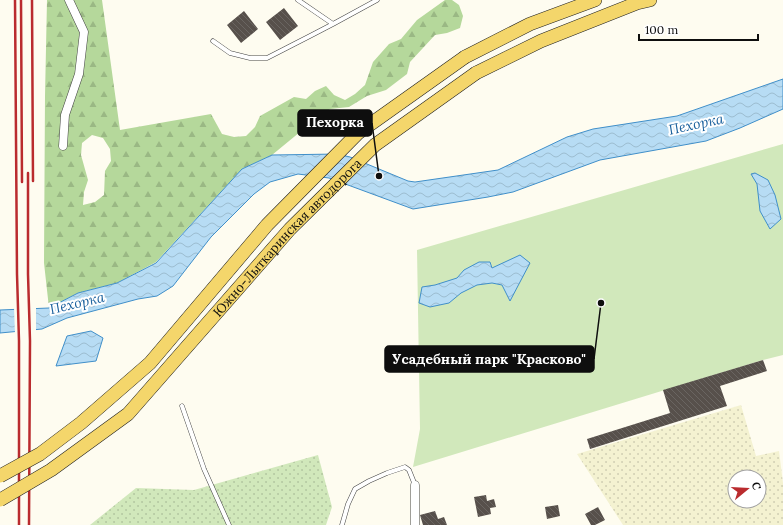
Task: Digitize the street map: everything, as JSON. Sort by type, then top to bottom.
[{"type":"main road","name":"Южно-Лыткаринская автодорога","points":[[0,476],[40,454],[81,423],[150,364],[267,225],[358,132],[465,57],[530,24],[595,0]]},
{"type":"main road","name":"Южно-Лыткаринская автодорога","points":[[0,500],[51,470],[128,414],[290,229],[375,145],[476,73],[541,41],[637,3],[650,0]]},
{"type":"street","points":[[63,146],[65,115],[79,74],[84,32],[69,0]]},
{"type":"street","points":[[415,485],[415,525]]},
{"type":"lane","points":[[298,0],[333,24]]},
{"type":"lane","points":[[213,41],[230,53],[250,58],[267,58],[308,38],[377,0]]},
{"type":"lane","points":[[182,406],[204,469],[229,525]]},
{"type":"lane","points":[[342,525],[348,504],[355,489],[368,480],[405,468],[409,470],[415,485]]},
{"type":"shaded area","points":[[741,405],[756,456],[779,451],[783,483],[783,525],[623,525],[577,454]]},
{"type":"green space","points":[[47,0],[102,0],[120,130],[211,114],[222,134],[234,137],[246,136],[255,127],[260,116],[294,97],[306,99],[315,91],[326,86],[334,95],[345,100],[355,94],[365,85],[373,62],[389,44],[401,39],[417,20],[445,0],[452,0],[459,5],[463,16],[460,28],[447,33],[435,35],[410,62],[407,74],[386,90],[367,96],[349,107],[330,109],[272,155],[242,169],[156,262],[117,283],[78,293],[49,308],[44,263]],"holes":[[[92,135],[103,138],[110,149],[111,161],[105,171],[104,195],[95,202],[83,205],[84,192],[88,180],[81,155],[82,143]]]},
{"type":"green space","points":[[783,144],[783,355],[413,467],[420,429],[417,250]]},
{"type":"green space","points":[[318,455],[332,507],[326,525],[90,525],[136,488],[194,490]]},
{"type":"water","points":[[783,79],[783,109],[740,128],[706,141],[600,160],[513,192],[413,209],[329,178],[298,174],[270,182],[254,194],[211,237],[173,286],[157,296],[138,299],[67,318],[42,329],[0,333],[0,310],[49,308],[78,293],[117,283],[156,263],[242,169],[272,155],[338,154],[350,157],[408,181],[415,182],[498,170],[567,137],[593,129],[677,116]]},
{"type":"water","points":[[755,173],[768,180],[775,195],[781,219],[770,229],[760,211],[757,184],[751,174]]},
{"type":"water","points":[[520,255],[530,263],[510,301],[502,285],[492,283],[477,285],[461,293],[449,303],[430,307],[419,303],[422,287],[435,285],[457,278],[464,270],[479,262],[490,262],[492,268]]},
{"type":"water","points":[[91,331],[103,338],[96,361],[56,366],[67,336]]},
{"type":"pier","points":[[36,306],[36,332],[15,334],[14,307]]},
{"type":"building","points":[[284,8],[298,26],[280,40],[266,22]]},
{"type":"building","points":[[244,11],[258,29],[241,43],[227,25]]},
{"type":"building","points":[[763,360],[767,371],[720,386],[727,406],[590,449],[587,439],[670,413],[663,390]]},
{"type":"building","points":[[486,495],[487,501],[494,499],[496,507],[490,508],[491,514],[478,517],[474,497]]},
{"type":"building","points":[[558,505],[560,516],[547,519],[545,507]]},
{"type":"building","points":[[598,507],[605,520],[595,525],[591,525],[585,514]]},
{"type":"building","points":[[435,511],[438,519],[444,517],[447,525],[423,525],[420,515]]},
{"type":"railway","points":[[15,0],[17,274],[19,341],[19,525]]},
{"type":"railway","points":[[21,0],[22,182]]},
{"type":"railway","points":[[32,0],[33,181]]},
{"type":"railway","points":[[28,173],[28,274],[30,341],[29,525]]},
{"type":"place","name":"Пехорка","points":[[379,176]]},
{"type":"place","name":"Усадебный парк \"Красково\"","points":[[601,303]]}]
